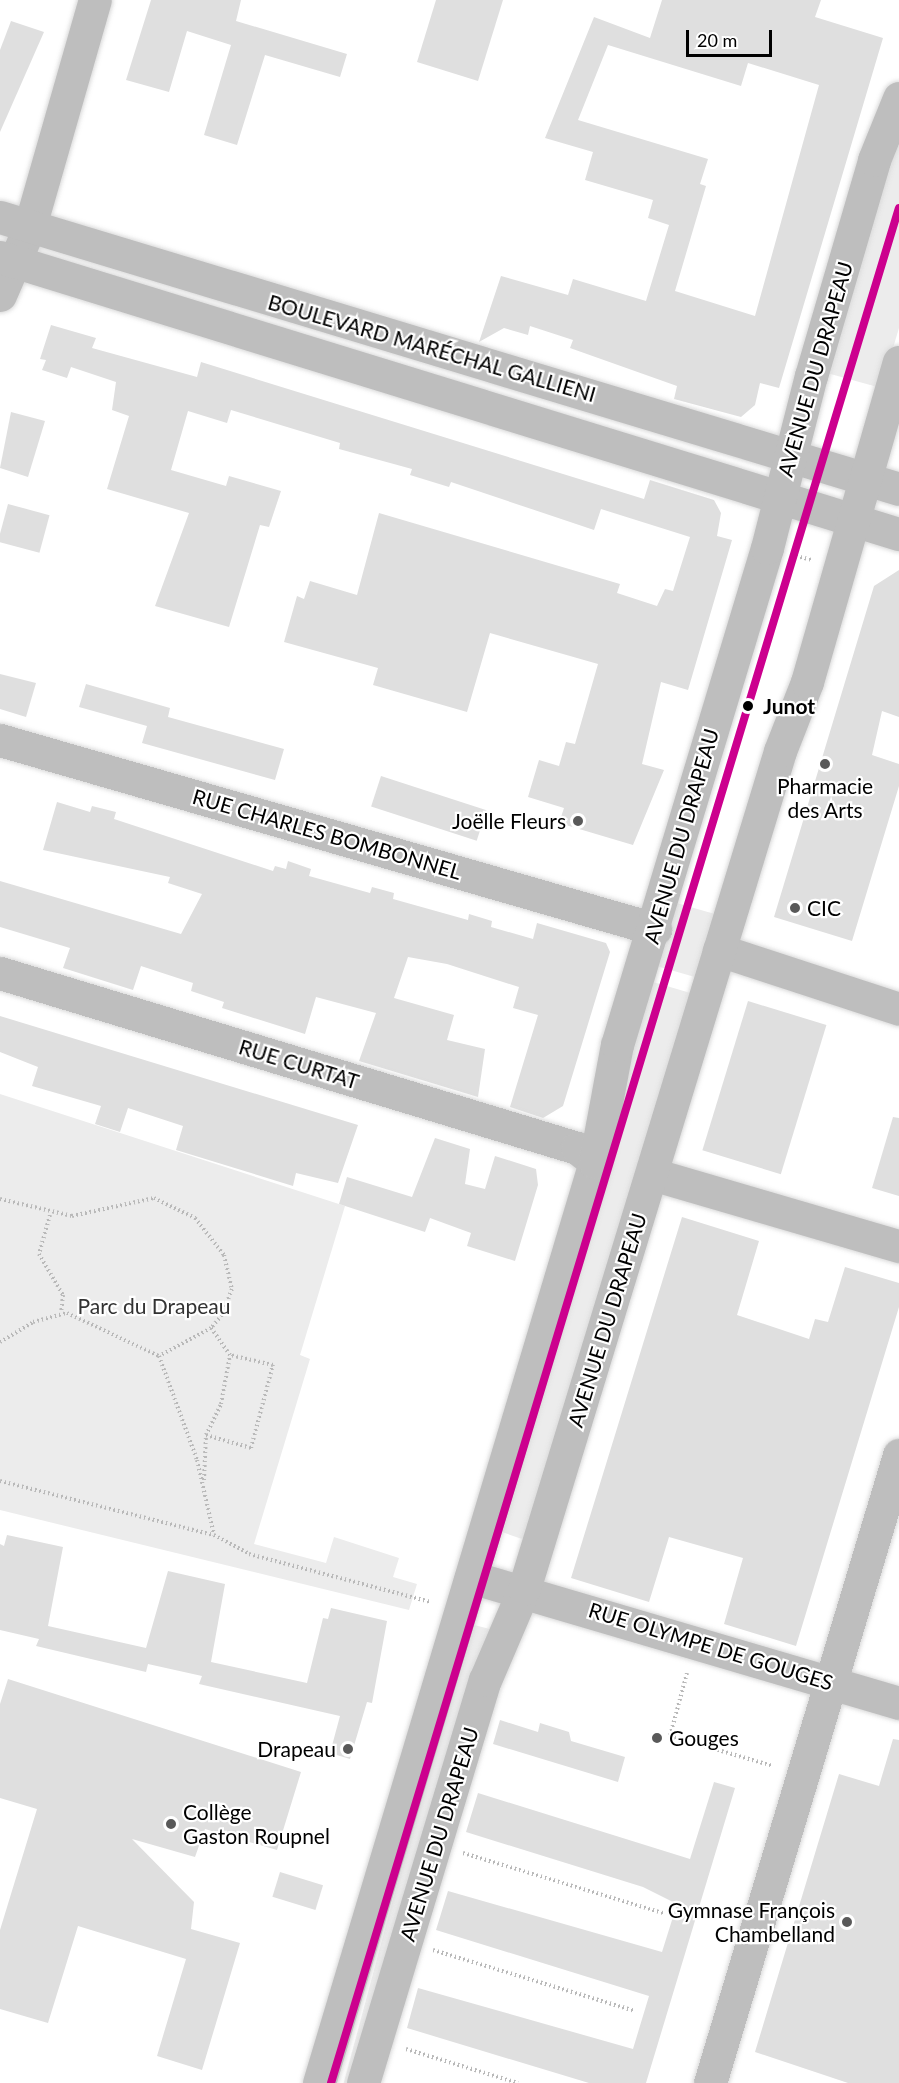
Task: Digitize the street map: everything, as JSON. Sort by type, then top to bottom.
[{"type":"main road","points":[[0,295],[15,222],[95,0]]},
{"type":"main road","name":"AVENUE DU DRAPEAU","points":[[319,2083],[458,1612],[471,1576],[595,1162],[618,1045],[655,929],[767,548],[788,452],[874,160],[899,98]]},
{"type":"main road","name":"BOULEVARD MARÉCHAL GALLIENI","points":[[15,222],[788,452],[899,489]]},
{"type":"main road","name":"BOULEVARD MARÉCHAL GALLIENI","points":[[6,259],[779,495],[899,534]]},
{"type":"main road","name":"AVENUE DU DRAPEAU","points":[[363,2083],[485,1680],[524,1589],[838,569],[899,362]]},
{"type":"main road","name":"RUE CHARLES BOMBONNEL","points":[[0,740],[655,929]]},
{"type":"main road","points":[[719,950],[899,1009]]},
{"type":"main road","name":"RUE CURTAT","points":[[0,973],[577,1148],[595,1162]]},
{"type":"main road","points":[[652,1174],[899,1246]]},
{"type":"main road","points":[[710,2083],[899,1455]]},
{"type":"main road","points":[[471,1576],[496,1587],[524,1589]]},
{"type":"main road","name":"RUE OLYMPE DE GOUGES","points":[[524,1589],[899,1703]]},
{"type":"path","points":[[767,548],[838,569]]},
{"type":"path","points":[[0,1199],[50,1215],[72,1216],[143,1198],[183,1210],[208,1232],[231,1276],[229,1304],[211,1328],[159,1356]]},
{"type":"path","points":[[50,1215],[39,1254],[63,1295],[61,1312]]},
{"type":"path","points":[[0,1342],[61,1312]]},
{"type":"path","points":[[61,1312],[159,1356],[204,1484],[214,1535]]},
{"type":"path","points":[[206,1435],[251,1448],[273,1365],[230,1354],[211,1328]]},
{"type":"path","points":[[204,1484],[206,1435],[221,1404],[230,1354]]},
{"type":"path","points":[[0,1481],[214,1535],[249,1554],[424,1598],[458,1612]]},
{"type":"path","points":[[696,1641],[670,1736],[802,1775]]},
{"type":"path","points":[[451,1849],[663,1913]]},
{"type":"path","points":[[421,1946],[635,2010]]},
{"type":"path","points":[[400,2048],[518,2083]]},
{"type":"green space","points":[[899,134],[899,328],[881,388],[827,373]]},
{"type":"green space","points":[[673,902],[719,915],[701,979],[655,965]]},
{"type":"green space","points":[[650,981],[697,995],[531,1542],[493,1529]]},
{"type":"green space","name":"Parc du Drapeau","points":[[0,1094],[345,1206],[300,1355],[310,1359],[254,1544],[326,1563],[334,1537],[399,1558],[393,1577],[417,1584],[409,1610],[0,1510]]},
{"type":"green space","points":[[467,1623],[496,1631],[375,2083],[344,2083]]},
{"type":"building","points":[[151,0],[241,0],[236,21],[347,54],[340,77],[265,55],[237,145],[204,135],[231,45],[187,31],[169,92],[126,80]]},
{"type":"building","points":[[436,0],[503,0],[478,81],[417,62]]},
{"type":"building","points":[[662,0],[821,0],[815,17],[883,38],[779,388],[760,383],[755,405],[741,417],[674,399],[677,386],[570,348],[573,340],[530,326],[528,335],[504,328],[479,342],[501,276],[568,295],[573,279],[646,301],[669,225],[648,218],[653,200],[585,180],[593,152],[545,138],[594,17],[650,38]],"holes":[[[608,45],[741,86],[748,63],[819,85],[755,316],[675,291],[706,186],[700,184],[708,159],[578,120]]]},
{"type":"building","points":[[11,21],[44,32],[0,132],[0,50]]},
{"type":"building","points":[[51,325],[96,338],[92,348],[197,377],[201,362],[644,499],[650,480],[714,500],[721,513],[717,536],[732,540],[688,690],[661,682],[642,764],[664,770],[633,845],[559,823],[564,808],[528,797],[539,760],[559,766],[566,742],[575,744],[598,664],[490,633],[467,712],[373,685],[378,668],[284,642],[297,596],[304,599],[310,581],[357,595],[379,513],[620,584],[617,593],[657,606],[665,589],[673,591],[690,537],[601,509],[594,530],[451,482],[449,487],[410,475],[412,469],[339,449],[340,443],[231,410],[227,423],[188,411],[171,470],[226,486],[229,476],[281,491],[269,527],[260,525],[229,627],[155,606],[189,513],[107,489],[129,416],[112,410],[116,382],[71,367],[67,378],[42,370],[46,360],[40,359]]},
{"type":"building","points":[[11,412],[45,421],[28,477],[0,468]]},
{"type":"building","points":[[8,504],[50,515],[39,553],[0,542]]},
{"type":"building","points":[[899,570],[899,717],[882,711],[872,755],[899,764],[899,786],[852,941],[774,917],[874,586]]},
{"type":"building","points":[[0,674],[36,683],[26,717],[0,709]]},
{"type":"building","points":[[86,684],[170,708],[168,717],[284,749],[275,780],[142,743],[147,726],[79,707]]},
{"type":"building","points":[[381,776],[487,810],[477,841],[371,806]]},
{"type":"building","points":[[57,802],[90,812],[92,806],[116,812],[114,819],[273,871],[275,866],[286,869],[288,861],[311,869],[309,876],[370,893],[372,887],[394,893],[393,899],[468,920],[469,914],[492,921],[491,927],[533,939],[537,923],[606,943],[610,952],[563,1106],[543,1118],[510,1107],[538,1015],[513,1008],[519,987],[447,964],[408,957],[394,998],[454,1015],[447,1040],[485,1049],[478,1097],[359,1061],[376,1013],[316,997],[305,1034],[222,1008],[224,1002],[191,991],[193,983],[141,966],[133,990],[63,968],[70,948],[0,927],[0,881],[181,934],[202,894],[168,883],[170,877],[43,850]]},
{"type":"building","points":[[748,1001],[826,1025],[781,1174],[702,1150]]},
{"type":"building","points":[[0,1016],[358,1125],[338,1183],[296,1173],[293,1186],[176,1150],[183,1126],[128,1108],[120,1132],[95,1124],[101,1106],[32,1086],[38,1067],[0,1052]]},
{"type":"building","points":[[893,1117],[899,1118],[899,1196],[872,1188]]},
{"type":"building","points":[[435,1138],[470,1149],[465,1184],[485,1189],[495,1156],[536,1169],[538,1185],[515,1261],[467,1246],[471,1233],[430,1218],[425,1232],[339,1204],[347,1177],[412,1197]]},
{"type":"building","points":[[682,1217],[759,1241],[737,1315],[809,1339],[815,1319],[828,1322],[845,1267],[899,1283],[899,1307],[796,1646],[724,1624],[743,1558],[669,1537],[649,1602],[571,1578]]},
{"type":"building","points":[[7,1535],[63,1547],[48,1626],[146,1648],[168,1571],[225,1584],[211,1662],[307,1683],[323,1618],[328,1619],[331,1608],[387,1621],[372,1703],[367,1702],[350,1759],[330,1753],[340,1716],[199,1684],[202,1676],[148,1664],[146,1672],[36,1646],[39,1639],[0,1630],[0,1544],[4,1546]]},
{"type":"building","points":[[8,1679],[301,1772],[277,1850],[205,1829],[195,1857],[132,1839],[194,1902],[191,1929],[240,1943],[202,2070],[157,2056],[186,1959],[78,1926],[48,2023],[0,2009],[0,1930],[37,1809],[0,1798],[0,1704]]},
{"type":"building","points":[[500,1720],[538,1732],[540,1723],[569,1732],[571,1741],[625,1757],[618,1782],[493,1744]]},
{"type":"building","name":"Gymnase François Chambelland","points":[[893,1739],[899,1740],[899,2083],[848,2083],[755,2052],[839,1774],[879,1786]]},
{"type":"building","points":[[714,1782],[735,1788],[646,2083],[589,2083],[407,2028],[418,1988],[633,2049],[649,1996],[436,1930],[448,1891],[662,1952],[677,1904],[643,1887],[466,1832],[478,1793],[690,1859]]},
{"type":"building","points":[[280,1872],[323,1885],[315,1910],[272,1897]]},
{"type":"transit line","points":[[331,2083],[899,208]]},
{"type":"place","name":"Junot","points":[[748,706]]},
{"type":"place","name":"Pharmacie des Arts","points":[[825,764]]},
{"type":"place","name":"Joëlle Fleurs","points":[[578,821]]},
{"type":"place","name":"CIC","points":[[795,908]]},
{"type":"place","name":"Gouges","points":[[657,1738]]},
{"type":"place","name":"Drapeau","points":[[348,1749]]},
{"type":"place","name":"Collège Gaston Roupnel","points":[[171,1824]]},
{"type":"place","name":"Gymnase François Chambelland","points":[[847,1922]]}]
